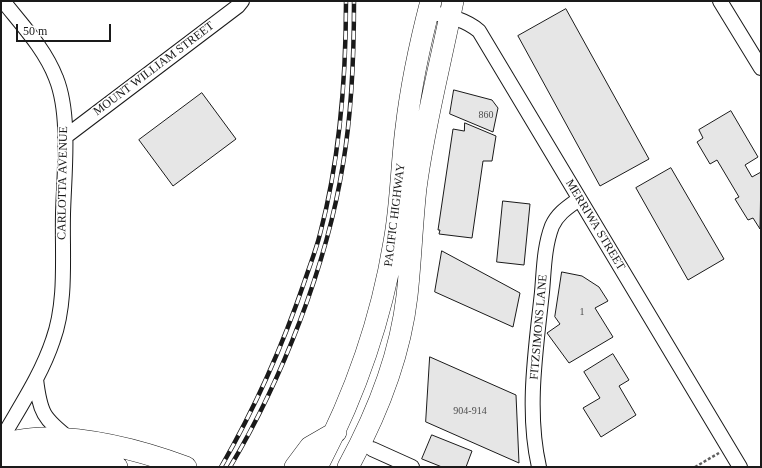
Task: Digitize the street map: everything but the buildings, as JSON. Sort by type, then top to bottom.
[{"type":"highway","name":"PACIFIC HIGHWAY","points":[[318,467],[336,432],[365,359],[391,263],[395,241],[410,95],[429,6]]},
{"type":"highway","name":"PACIFIC HIGHWAY","points":[[348,467],[368,448],[402,324],[407,296],[416,188],[452,9]]},
{"type":"highway","points":[[295,467],[310,447],[336,432]]},
{"type":"highway","points":[[1,444],[39,438],[70,439],[116,446],[164,459],[186,467]]},
{"type":"highway","points":[[1,459],[27,456],[76,459],[117,467]]},
{"type":"street","name":"CARLOTTA AVENUE","points":[[1,440],[36,379],[53,340],[61,303],[65,137],[62,98],[56,78],[46,57],[3,1]]},
{"type":"street","name":"MOUNT WILLIAM STREET","points":[[65,137],[238,6],[242,1]]},
{"type":"street","points":[[720,1],[761,68]]},
{"type":"street","name":"MERRIWA STREET","points":[[429,6],[452,9],[479,31],[740,467]]},
{"type":"street","name":"FITZSIMONS LANE","points":[[539,467],[534,444],[534,366],[547,246],[553,226],[561,211],[580,199]]},
{"type":"street","points":[[36,379],[41,410],[54,426],[70,439]]},
{"type":"street","points":[[368,448],[412,467]]},
{"type":"path","points":[[695,467],[728,447]]},
{"type":"railway","points":[[221,467],[268,376],[296,304],[318,240],[327,205],[337,147],[345,60],[346,1]]},
{"type":"railway","points":[[230,467],[249,433],[284,360],[300,321],[326,242],[336,202],[349,124],[353,62],[354,1]]}]
